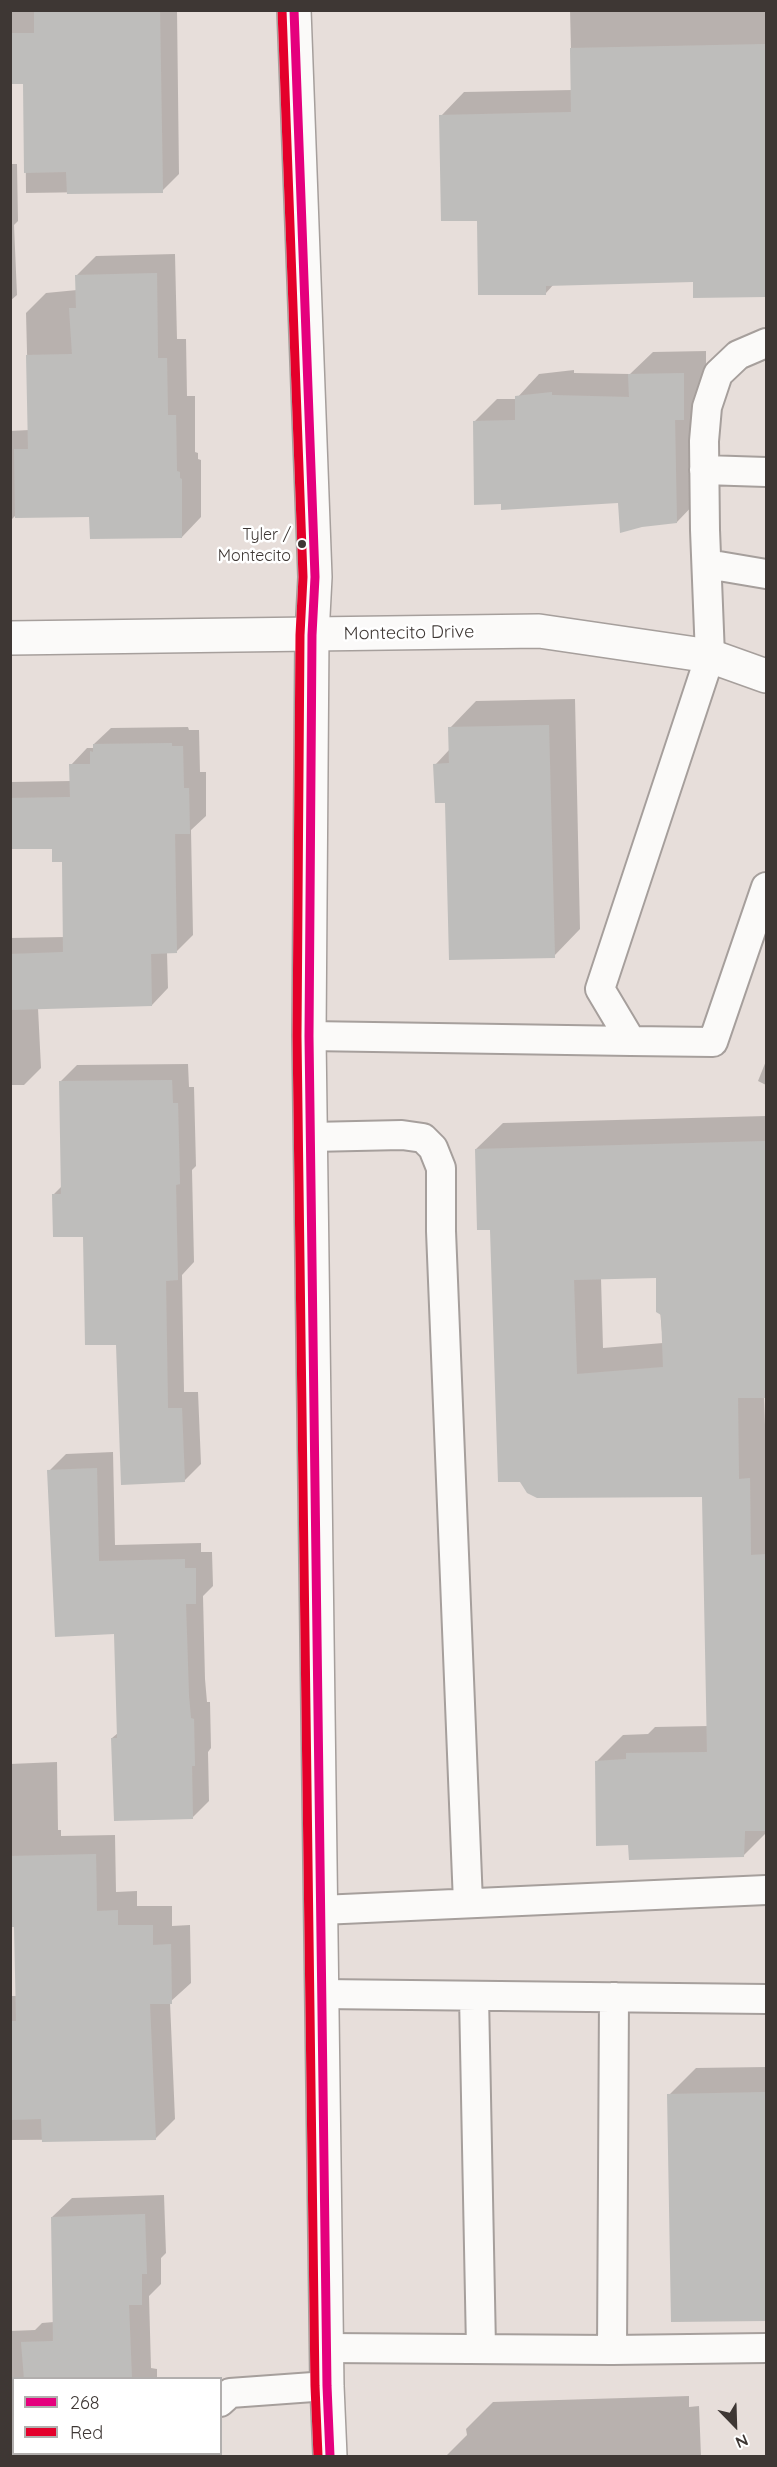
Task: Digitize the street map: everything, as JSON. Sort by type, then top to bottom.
[{"type":"main road","points":[[294,10],[315,578],[312,635],[309,1036],[327,2386],[330,2457]]},
{"type":"main road","name":"Montecito Drive","points":[[10,638],[539,631],[710,656],[766,676]]},
{"type":"lane","points":[[631,1041],[600,989],[710,656],[706,588],[704,470],[707,408],[718,374],[738,355],[766,343]]},
{"type":"lane","points":[[704,470],[766,471]]},
{"type":"lane","points":[[707,564],[766,574]]},
{"type":"lane","points":[[309,1036],[713,1042],[766,887]]},
{"type":"lane","points":[[311,1137],[402,1135],[423,1138],[433,1148],[441,1168],[441,1232],[468,1903]]},
{"type":"lane","points":[[321,1910],[766,1890]]},
{"type":"lane","points":[[322,1994],[766,1999]]},
{"type":"lane","points":[[474,1996],[481,2349]]},
{"type":"lane","points":[[612,2350],[614,1997]]},
{"type":"lane","points":[[327,2348],[612,2350],[766,2348]]},
{"type":"lane","points":[[222,2400],[230,2393],[327,2386]]},
{"type":"building","points":[[34,10],[160,10],[163,193],[67,194],[66,172],[24,173],[23,84],[10,84],[10,33],[34,33]]},
{"type":"building","points":[[766,44],[766,297],[693,298],[693,282],[546,286],[546,295],[478,295],[477,221],[441,221],[439,115],[571,112],[570,48]]},
{"type":"building","points":[[157,273],[158,358],[167,358],[168,415],[176,415],[177,471],[180,472],[182,479],[182,538],[90,539],[89,517],[15,518],[14,449],[28,449],[26,355],[72,354],[69,308],[76,308],[75,275]]},
{"type":"building","points":[[684,373],[684,420],[675,420],[677,523],[642,527],[620,533],[618,503],[501,510],[501,504],[474,505],[473,421],[515,420],[515,396],[552,392],[552,395],[629,397],[628,374]]},
{"type":"building","points":[[549,725],[555,958],[449,960],[445,803],[435,803],[433,764],[449,763],[448,727]]},
{"type":"building","points":[[172,743],[172,746],[183,746],[184,788],[189,788],[190,834],[175,834],[177,953],[151,954],[152,1006],[10,1010],[10,954],[63,952],[62,862],[52,862],[52,849],[10,849],[10,798],[70,797],[69,764],[90,764],[90,751],[93,752],[93,744]]},
{"type":"building","points":[[172,1080],[173,1103],[178,1103],[180,1184],[176,1185],[178,1280],[166,1281],[168,1408],[182,1408],[185,1482],[121,1485],[116,1345],[85,1345],[83,1237],[53,1237],[52,1194],[61,1194],[59,1081]]},
{"type":"building","points":[[766,1141],[766,1398],[738,1398],[739,1479],[750,1478],[751,1555],[766,1554],[766,1831],[745,1831],[744,1857],[629,1860],[628,1845],[596,1846],[595,1761],[626,1759],[626,1753],[707,1752],[702,1497],[537,1498],[527,1493],[520,1482],[498,1482],[490,1230],[477,1230],[475,1149]],"holes":[[[656,1278],[656,1312],[661,1315],[663,1367],[577,1374],[574,1280]]]},
{"type":"building","points":[[97,1468],[99,1561],[185,1559],[185,1568],[196,1568],[196,1604],[186,1604],[189,1696],[191,1718],[194,1719],[193,1819],[114,1821],[111,1738],[117,1738],[114,1634],[55,1637],[47,1470]]},
{"type":"building","points":[[96,1854],[97,1911],[118,1910],[118,1925],[153,1925],[153,1945],[171,1944],[172,2004],[150,2004],[156,2140],[42,2142],[41,2119],[10,2120],[10,2021],[16,2021],[14,1927],[10,1927],[10,1856]]},
{"type":"building","points":[[766,2092],[766,2321],[671,2322],[667,2094]]},
{"type":"building","points":[[145,2214],[147,2274],[142,2274],[142,2305],[129,2305],[132,2377],[24,2377],[21,2342],[53,2341],[51,2217]]},
{"type":"transit line","name":"Red","points":[[282,10],[303,577],[300,635],[297,1036],[315,2386],[318,2456]]},
{"type":"transit line","name":"268","points":[[294,10],[315,577],[312,635],[309,1036],[327,2386],[330,2456]]},
{"type":"place","name":"Tyler / Montecito","points":[[302,544]]}]
